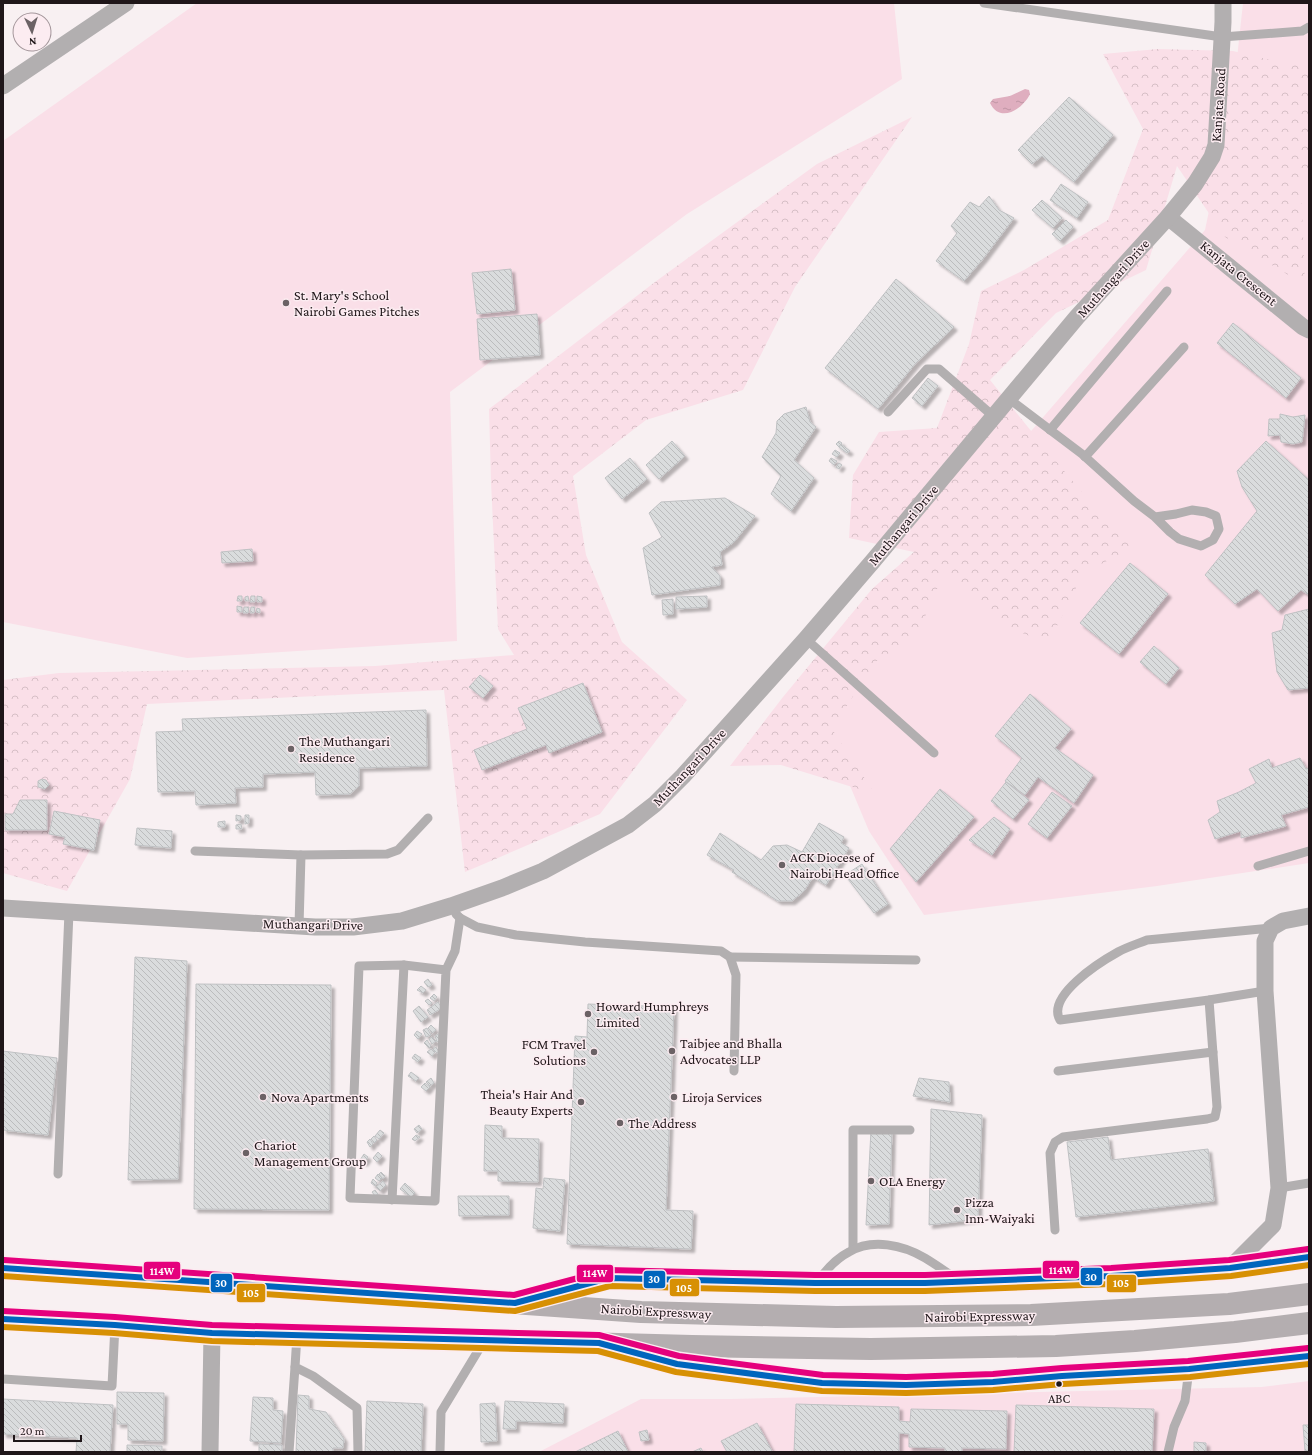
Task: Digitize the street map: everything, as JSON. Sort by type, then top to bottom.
[{"type":"highway","name":"Nairobi Expressway","points":[[3,1268],[641,1312],[836,1317],[1031,1315],[1229,1304],[1309,1294]]},
{"type":"highway","points":[[3,1320],[212,1333],[870,1350],[1056,1346],[1235,1332],[1309,1323]]},
{"type":"main road","points":[[515,1303],[609,1278],[815,1283],[961,1282],[1111,1276],[1230,1268],[1309,1257]]},
{"type":"main road","points":[[599,1343],[677,1364],[822,1383],[906,1385],[992,1382],[1189,1368],[1309,1356]]},
{"type":"street","points":[[3,86],[126,3]]},
{"type":"street","name":"Kanjata Road","points":[[1168,217],[1195,184],[1212,157],[1216,145],[1223,3]]},
{"type":"street","name":"Kanjata Crescent","points":[[1168,217],[1309,330]]},
{"type":"street","name":"Muthangari Drive","points":[[3,908],[298,926],[353,927],[402,921],[455,912],[502,888],[543,871],[628,825],[655,804],[683,776],[806,639],[1077,317],[1168,217]]},
{"type":"street","points":[[1230,1268],[1273,1225],[1279,1188],[1265,991],[1265,941],[1271,928],[1283,921],[1309,916]]},
{"type":"street","points":[[210,1452],[212,1333]]},
{"type":"lane","points":[[984,3],[1222,37],[1302,31],[1309,27]]},
{"type":"lane","points":[[1050,430],[1168,291]]},
{"type":"lane","points":[[1085,457],[1184,347]]},
{"type":"lane","points":[[888,412],[926,369],[939,368],[993,416]]},
{"type":"lane","points":[[1008,398],[1085,457],[1179,539],[1200,546],[1213,540],[1219,529],[1216,516],[1206,512],[1192,510],[1155,517]]},
{"type":"lane","points":[[806,639],[934,753]]},
{"type":"lane","points":[[195,851],[301,854],[387,854],[398,850],[428,818]]},
{"type":"lane","points":[[1258,866],[1309,851]]},
{"type":"lane","points":[[298,926],[301,854]]},
{"type":"lane","points":[[58,1174],[69,912]]},
{"type":"lane","points":[[455,912],[478,928],[516,935],[585,942],[721,951],[730,958],[736,975],[734,1070]]},
{"type":"lane","points":[[446,970],[404,966],[359,966],[350,1198],[434,1201],[446,970],[455,951],[455,912]]},
{"type":"lane","points":[[1265,991],[1060,1020],[1058,1015],[1060,1000],[1066,992],[1085,974],[1116,953],[1132,946],[1147,940],[1271,928]]},
{"type":"lane","points":[[730,958],[916,960]]},
{"type":"lane","points":[[392,1200],[404,966]]},
{"type":"lane","points":[[1055,1230],[1050,1153],[1055,1142],[1063,1137],[1207,1120],[1215,1117],[1218,1107],[1209,1000]]},
{"type":"lane","points":[[1058,1071],[1213,1052]]},
{"type":"lane","points":[[853,1250],[853,1130],[910,1130]]},
{"type":"lane","points":[[1279,1188],[1309,1183]]},
{"type":"lane","points":[[815,1283],[827,1269],[848,1252],[870,1245],[882,1244],[910,1250],[961,1282]]},
{"type":"lane","points":[[3,1379],[112,1386],[115,1326]]},
{"type":"lane","points":[[289,1452],[297,1335]]},
{"type":"lane","points":[[440,1452],[442,1412],[484,1340]]},
{"type":"lane","points":[[295,1367],[313,1376],[357,1408],[358,1452]]},
{"type":"lane","points":[[1168,1452],[1174,1427],[1185,1401],[1189,1368]]},
{"type":"green space","name":"St. Mary's School Nairobi Games Pitches","points":[[197,3],[894,3],[902,79],[687,214],[450,392],[457,641],[187,658],[3,622],[3,141]]},
{"type":"green space","points":[[1243,3],[1309,3],[1309,863],[1157,886],[924,915],[869,831],[809,688],[1205,230],[1233,95]]},
{"type":"green space","points":[[1158,49],[1233,51],[1288,64],[1309,66],[1309,176],[1301,183],[1305,285],[1225,237],[1177,166],[1146,270],[1056,313],[990,380],[1101,515],[1138,544],[1083,574],[1048,644],[1011,628],[945,571],[917,635],[875,662],[832,729],[875,794],[781,765],[730,766],[783,697],[872,589],[914,552],[849,538],[853,475],[879,432],[937,428],[969,344],[981,291],[1024,270],[1108,220],[1143,129],[1103,54]]},
{"type":"green space","points":[[912,117],[795,287],[743,390],[646,420],[573,476],[586,555],[622,642],[687,700],[600,814],[465,872],[444,690],[147,704],[130,779],[67,891],[3,873],[3,680],[59,673],[375,666],[514,655],[498,629],[489,409],[655,282],[817,164]]},
{"type":"green space","points":[[1309,1381],[1309,1452],[539,1452],[641,1399],[731,1399],[1262,1387]]},
{"type":"water","points":[[1025,89],[1029,90],[1030,94],[1027,100],[1011,112],[999,113],[990,103],[993,99],[1010,96]]},
{"type":"building","points":[[1069,97],[1113,135],[1074,182],[1042,156],[1032,164],[1018,150]]},
{"type":"building","points":[[1061,184],[1088,202],[1077,218],[1050,200]]},
{"type":"building","points":[[989,196],[999,210],[1014,218],[983,259],[964,281],[936,261],[957,233],[951,226],[970,202],[979,207]]},
{"type":"building","points":[[1042,200],[1062,218],[1053,228],[1032,210]]},
{"type":"building","points":[[1066,220],[1073,227],[1060,241],[1052,234]]},
{"type":"building","points":[[511,269],[515,310],[477,314],[472,273]]},
{"type":"building","points":[[896,279],[954,327],[916,363],[878,409],[825,368]]},
{"type":"building","points":[[537,314],[540,355],[480,360],[477,319]]},
{"type":"building","points":[[1233,323],[1301,378],[1286,398],[1217,343]]},
{"type":"building","points":[[928,378],[938,386],[922,406],[912,398]]},
{"type":"building","points":[[806,407],[810,422],[816,427],[794,460],[814,478],[791,511],[771,494],[781,476],[762,457],[776,433],[777,421],[784,414]]},
{"type":"building","points":[[1280,414],[1293,417],[1305,415],[1302,442],[1293,444],[1281,442],[1280,435],[1268,436],[1269,419],[1280,419]]},
{"type":"building","points":[[672,441],[685,456],[659,479],[646,465]]},
{"type":"building","points":[[839,441],[842,443],[839,447],[836,444]]},
{"type":"building","points":[[1266,441],[1309,480],[1309,595],[1301,590],[1278,611],[1257,589],[1235,604],[1205,575],[1257,511],[1242,487],[1237,471]]},
{"type":"building","points":[[841,444],[850,451],[847,453],[839,447]]},
{"type":"building","points":[[835,450],[840,453],[837,457],[832,454]]},
{"type":"building","points":[[630,458],[647,479],[622,499],[605,478]]},
{"type":"building","points":[[831,458],[837,461],[834,465],[829,461]]},
{"type":"building","points":[[839,463],[842,465],[839,469],[836,467]]},
{"type":"building","points":[[725,498],[755,516],[734,542],[720,552],[722,565],[712,567],[720,576],[720,585],[652,595],[643,548],[662,537],[649,513],[661,502]]},
{"type":"building","points":[[252,549],[253,561],[222,563],[221,552]]},
{"type":"building","points":[[1130,563],[1168,594],[1119,654],[1080,623]]},
{"type":"building","points":[[238,596],[242,596],[242,601],[237,601]]},
{"type":"building","points":[[248,596],[249,601],[245,601],[245,597]]},
{"type":"building","points":[[251,596],[255,596],[255,602],[250,602]]},
{"type":"building","points":[[257,596],[262,597],[262,602],[257,602]]},
{"type":"building","points":[[707,596],[707,607],[676,609],[676,597]]},
{"type":"building","points":[[673,599],[673,614],[663,615],[662,600]]},
{"type":"building","points":[[237,606],[242,607],[242,612],[237,612]]},
{"type":"building","points":[[244,607],[249,607],[248,613],[243,613]]},
{"type":"building","points":[[251,607],[255,607],[254,613],[250,613]]},
{"type":"building","points":[[257,608],[260,609],[260,613],[256,612]]},
{"type":"building","points":[[1309,609],[1309,688],[1288,690],[1277,672],[1272,633],[1282,630],[1285,615]]},
{"type":"building","points":[[1154,646],[1179,668],[1166,684],[1140,662]]},
{"type":"building","points":[[480,675],[493,686],[483,698],[469,687]]},
{"type":"building","points":[[583,683],[602,732],[549,753],[546,745],[482,770],[474,750],[527,729],[518,708]]},
{"type":"building","points":[[1030,694],[1071,729],[1055,748],[1093,775],[1074,803],[1038,777],[1025,795],[1005,781],[1022,758],[995,736]]},
{"type":"building","name":"The Muthangari Residence","points":[[426,710],[427,766],[359,768],[359,786],[350,794],[316,795],[315,772],[263,774],[263,787],[235,788],[236,803],[196,805],[195,791],[158,792],[156,732],[183,731],[182,719]]},
{"type":"building","points":[[1300,758],[1306,769],[1309,768],[1309,807],[1281,815],[1286,826],[1241,838],[1241,831],[1215,839],[1208,820],[1220,812],[1217,801],[1256,783],[1249,769],[1269,759],[1272,768]]},
{"type":"building","points":[[42,779],[46,780],[49,785],[45,789],[38,787],[38,781]]},
{"type":"building","points":[[1006,782],[1029,800],[1013,819],[991,801]]},
{"type":"building","points":[[940,789],[974,817],[916,882],[890,849]]},
{"type":"building","points":[[1052,792],[1072,806],[1047,838],[1028,824]]},
{"type":"building","points":[[20,800],[47,800],[47,830],[5,830],[5,814],[13,814]]},
{"type":"building","points":[[54,811],[100,820],[94,850],[63,844],[65,837],[49,834]]},
{"type":"building","points":[[236,815],[241,816],[241,820],[236,821]]},
{"type":"building","points":[[245,815],[249,815],[249,823],[245,824]]},
{"type":"building","points":[[994,817],[1010,829],[992,855],[969,840]]},
{"type":"building","points":[[225,821],[225,827],[218,827],[218,822]]},
{"type":"building","name":"ACK Diocese of Nairobi Head Office","points":[[819,823],[844,837],[841,843],[849,848],[826,885],[813,877],[804,891],[792,901],[778,901],[732,872],[734,870],[707,855],[720,833],[761,860],[773,846],[787,845],[802,852]]},
{"type":"building","points":[[241,824],[242,829],[236,829],[236,825]]},
{"type":"building","points":[[137,828],[172,831],[171,848],[135,845]]},
{"type":"building","points":[[862,864],[888,904],[874,913],[845,875]]},
{"type":"building","points":[[135,957],[187,961],[178,1179],[128,1180]]},
{"type":"building","points":[[428,979],[432,985],[428,987],[424,982]]},
{"type":"building","name":"Nova Apartments","points":[[196,984],[331,985],[329,1210],[194,1209]]},
{"type":"building","points":[[421,986],[426,990],[423,993],[417,990]]},
{"type":"building","points":[[434,994],[437,997],[434,1001],[430,998]]},
{"type":"building","points":[[428,999],[432,1003],[429,1005],[425,1001]]},
{"type":"building","points":[[438,1002],[442,1008],[430,1015],[427,1010]]},
{"type":"building","name":"The Address","points":[[588,1004],[674,1007],[666,1210],[693,1211],[691,1249],[567,1244],[575,1036],[587,1037]]},
{"type":"building","points":[[419,1006],[428,1017],[421,1022],[413,1011]]},
{"type":"building","points":[[431,1025],[436,1030],[432,1033],[428,1028]]},
{"type":"building","points":[[427,1028],[431,1035],[426,1037],[423,1030]]},
{"type":"building","points":[[417,1031],[422,1034],[418,1039],[414,1035]]},
{"type":"building","points":[[438,1034],[440,1041],[437,1042],[435,1036]]},
{"type":"building","points":[[432,1037],[436,1041],[432,1044],[429,1039]]},
{"type":"building","points":[[427,1040],[431,1046],[429,1048],[424,1043]]},
{"type":"building","points":[[436,1047],[439,1052],[437,1053],[433,1049]]},
{"type":"building","points":[[431,1049],[435,1052],[432,1056],[427,1052]]},
{"type":"building","points":[[3,1051],[57,1058],[48,1135],[3,1130]]},
{"type":"building","points":[[415,1054],[421,1058],[418,1062],[412,1058]]},
{"type":"building","points":[[411,1072],[419,1078],[416,1081],[408,1076]]},
{"type":"building","points":[[431,1078],[434,1083],[430,1086],[426,1082]]},
{"type":"building","points":[[919,1078],[949,1082],[950,1102],[913,1096]]},
{"type":"building","points":[[425,1083],[430,1087],[426,1091],[421,1087]]},
{"type":"building","points":[[931,1109],[982,1115],[978,1219],[929,1225]]},
{"type":"building","points":[[419,1125],[422,1129],[417,1133],[414,1129]]},
{"type":"building","points":[[485,1125],[502,1126],[502,1138],[539,1139],[538,1182],[498,1181],[498,1171],[484,1171]]},
{"type":"building","points":[[380,1130],[384,1133],[379,1139],[375,1136]]},
{"type":"building","points":[[871,1130],[892,1130],[889,1224],[866,1225]]},
{"type":"building","points":[[416,1135],[420,1137],[415,1141],[412,1139]]},
{"type":"building","points":[[374,1136],[377,1140],[374,1143],[371,1139]]},
{"type":"building","points":[[1108,1137],[1111,1160],[1208,1149],[1214,1201],[1076,1217],[1067,1142]]},
{"type":"building","points":[[370,1139],[373,1144],[370,1147],[367,1142]]},
{"type":"building","points":[[378,1152],[382,1156],[377,1162],[373,1158]]},
{"type":"building","points":[[364,1154],[368,1157],[364,1163],[360,1160]]},
{"type":"building","points":[[381,1172],[385,1176],[383,1179],[379,1174]]},
{"type":"building","points":[[378,1174],[382,1178],[379,1181],[375,1178]]},
{"type":"building","points":[[544,1178],[565,1180],[560,1231],[533,1228],[536,1188],[543,1189]]},
{"type":"building","points":[[373,1179],[377,1183],[375,1186],[371,1183]]},
{"type":"building","points":[[383,1181],[386,1185],[380,1191],[376,1187]]},
{"type":"building","points":[[405,1183],[415,1193],[411,1197],[400,1189]]},
{"type":"building","points":[[375,1190],[378,1194],[375,1196],[372,1192]]},
{"type":"building","points":[[458,1196],[509,1196],[509,1215],[459,1216]]},
{"type":"building","points":[[117,1392],[164,1393],[163,1441],[128,1440],[128,1424],[117,1424]]},
{"type":"building","points":[[298,1395],[309,1396],[309,1409],[326,1412],[344,1439],[343,1448],[333,1448],[333,1452],[296,1452]]},
{"type":"building","points":[[253,1397],[273,1398],[273,1410],[283,1411],[281,1443],[250,1441]]},
{"type":"building","points":[[3,1399],[113,1405],[110,1452],[76,1452],[77,1438],[3,1434]]},
{"type":"building","points":[[367,1401],[423,1404],[421,1452],[365,1452]]},
{"type":"building","points":[[505,1401],[564,1404],[563,1423],[516,1421],[516,1429],[503,1429]]},
{"type":"building","points":[[495,1403],[497,1441],[481,1442],[480,1404]]},
{"type":"building","points":[[796,1404],[899,1407],[899,1421],[910,1422],[911,1409],[1007,1411],[1006,1449],[962,1448],[962,1452],[945,1452],[945,1448],[909,1447],[909,1434],[899,1433],[899,1452],[794,1452]]},
{"type":"building","points":[[1016,1405],[1154,1409],[1152,1452],[1014,1452]]},
{"type":"building","points":[[757,1423],[772,1451],[727,1452],[721,1441]]},
{"type":"building","points":[[1303,1425],[1309,1425],[1309,1450],[1305,1451]]},
{"type":"building","points":[[647,1430],[649,1440],[641,1441],[639,1432]]},
{"type":"building","points":[[618,1431],[628,1452],[575,1452]]},
{"type":"building","points":[[1194,1442],[1206,1443],[1206,1452],[1194,1452]]},
{"type":"building","points":[[259,1444],[282,1445],[282,1452],[259,1452]]},
{"type":"building","points":[[127,1445],[162,1446],[162,1452],[127,1452]]},
{"type":"building","points":[[701,1448],[703,1452],[692,1452]]},
{"type":"transit line","name":"114W","points":[[4,1260],[514,1295],[608,1270],[815,1275],[925,1275],[1111,1268],[1229,1260],[1308,1249]]},
{"type":"transit line","name":"30","points":[[3,1268],[515,1303],[609,1278],[815,1283],[925,1283],[1111,1276],[1230,1268],[1309,1257]]},
{"type":"transit line","name":"105","points":[[3,1276],[515,1311],[610,1286],[815,1291],[925,1291],[1111,1284],[1231,1276],[1309,1265]]},
{"type":"transit line","name":"114W","points":[[3,1311],[115,1317],[212,1325],[599,1335],[679,1356],[823,1375],[906,1377],[993,1374],[1062,1368],[1188,1361],[1308,1348]]},
{"type":"transit line","name":"30","points":[[3,1319],[115,1325],[212,1333],[599,1343],[677,1364],[822,1383],[906,1385],[993,1382],[1062,1376],[1189,1369],[1309,1356]]},
{"type":"transit line","name":"105","points":[[3,1327],[114,1333],[212,1341],[598,1351],[676,1372],[822,1391],[906,1393],[993,1390],[1063,1384],[1190,1377],[1309,1364]]},
{"type":"place","name":"St. Mary's School Nairobi Games Pitches","points":[[286,303]]},
{"type":"place","name":"The Muthangari Residence","points":[[291,749]]},
{"type":"place","name":"ACK Diocese of Nairobi Head Office","points":[[782,865]]},
{"type":"place","name":"Howard Humphreys Limited","points":[[588,1014]]},
{"type":"place","name":"Taibjee and Bhalla Advocates LLP","points":[[672,1051]]},
{"type":"place","name":"FCM Travel Solutions","points":[[594,1052]]},
{"type":"place","name":"Nova Apartments","points":[[263,1097]]},
{"type":"place","name":"Liroja Services","points":[[674,1097]]},
{"type":"place","name":"Theia's Hair And Beauty Experts","points":[[581,1102]]},
{"type":"place","name":"The Address","points":[[620,1123]]},
{"type":"place","name":"Chariot Management Group","points":[[246,1153]]},
{"type":"place","name":"OLA Energy","points":[[871,1181]]},
{"type":"place","name":"Pizza Inn-Waiyaki","points":[[957,1210]]},
{"type":"place","name":"ABC","points":[[1059,1384]]}]
